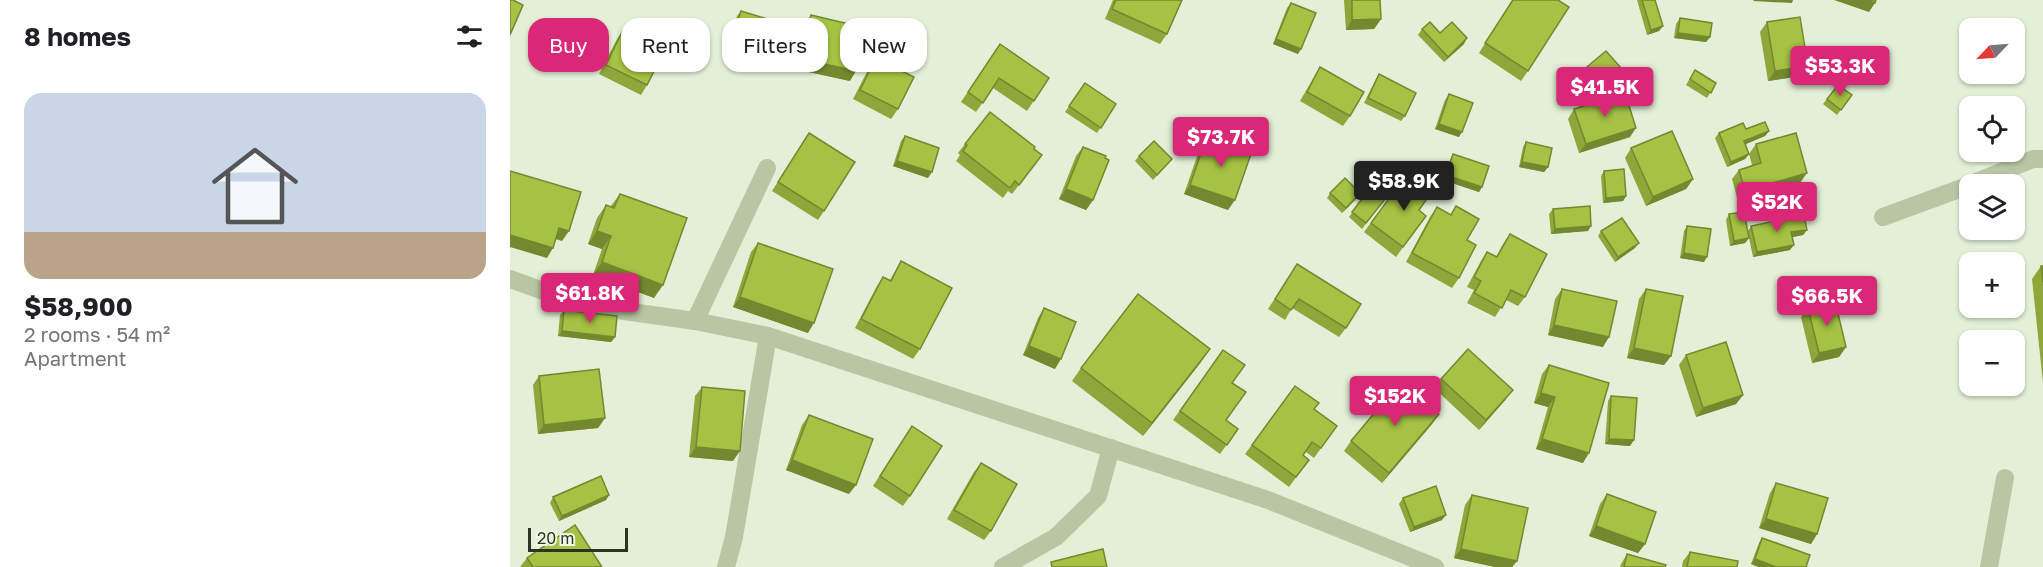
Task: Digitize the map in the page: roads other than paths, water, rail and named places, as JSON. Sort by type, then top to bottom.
[{"type":"street","points":[[1997,174],[2033,159],[2043,159]]},
{"type":"street","points":[[695,321],[766,168]]},
{"type":"street","points":[[1884,217],[1959,189]]},
{"type":"street","points":[[510,279],[582,305],[695,321],[768,336],[1268,500],[1435,567]]},
{"type":"street","points":[[726,567],[734,537],[768,336]]},
{"type":"street","points":[[1003,567],[1056,537],[1098,496],[1111,448]]},
{"type":"street","points":[[1989,567],[2005,478]]}]
